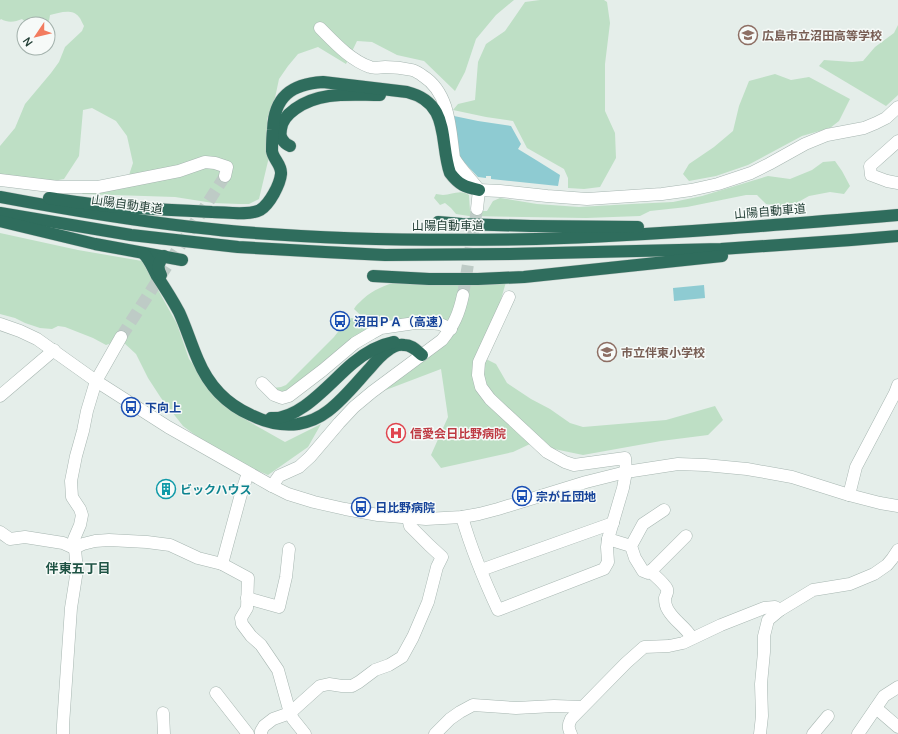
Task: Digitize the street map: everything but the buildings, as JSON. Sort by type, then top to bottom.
[{"type":"highway","points":[[0,192],[109,206],[248,213],[256,212],[269,202],[276,189],[281,174],[281,169],[272,150],[274,118],[278,106],[288,94],[298,87],[323,82],[407,92],[422,98],[433,108],[440,121],[450,173],[461,185],[479,190]]},
{"type":"highway","points":[[290,146],[284,143],[280,136],[282,123],[290,112],[310,100],[333,95],[407,96],[421,103],[434,117],[438,126],[445,169],[450,179],[462,188],[479,190]]},
{"type":"highway","name":"山陽自動車道","points":[[0,197],[157,223],[240,232],[389,240],[535,239],[608,236],[723,229],[898,215]]},
{"type":"highway","points":[[0,212],[130,235],[230,246],[385,254],[473,255],[721,249],[898,236]]},
{"type":"highway","points":[[0,221],[95,244],[182,260]]},
{"type":"highway","points":[[438,222],[531,226],[612,226],[723,229]]},
{"type":"highway","points":[[373,276],[443,279],[524,277],[851,240]]},
{"type":"highway","points":[[143,252],[148,258],[179,312],[198,360],[207,378],[224,398],[239,409],[256,417],[271,422],[287,424],[310,421],[323,415],[333,407],[382,355],[394,347],[401,345],[412,347],[422,355]]},
{"type":"highway","points":[[164,256],[158,266],[159,272],[180,308],[207,372],[217,386],[227,396],[240,405],[258,414],[270,418],[276,418],[287,416],[297,411],[366,353],[384,344],[406,342],[413,346],[422,355]]},
{"type":"street","points":[[320,28],[341,49],[360,62],[372,68],[398,67],[415,70],[426,77],[435,86],[447,111],[454,158],[457,164],[479,190],[477,209]]},
{"type":"street","points":[[479,190],[587,199],[662,194],[691,190],[718,184],[751,173],[805,144],[827,135],[864,128],[876,123],[886,118],[898,108]]},
{"type":"street","points":[[898,141],[870,166],[871,175],[887,181],[898,183]]},
{"type":"street","points":[[0,180],[58,187],[98,186],[179,171],[205,162],[215,163],[227,167],[225,176]]},
{"type":"street","points":[[272,486],[279,476],[299,467],[310,457],[354,407],[442,340],[451,329],[456,319],[463,295]]},
{"type":"street","points":[[462,517],[467,534],[498,610],[604,569],[608,562],[608,539],[623,488],[626,472],[625,458],[574,465],[565,462],[547,452],[490,399],[482,387],[478,375],[479,362],[509,297]]},
{"type":"street","points":[[262,383],[274,395],[282,398],[289,396],[355,343],[381,328],[422,323],[440,324],[451,329]]},
{"type":"street","points":[[0,324],[20,330],[37,339],[96,381],[168,427],[272,486],[288,494],[314,502],[378,515],[426,519],[462,517],[480,514],[586,482],[626,472],[678,464],[705,465],[759,471],[792,477],[849,495],[898,506]]},
{"type":"street","points":[[63,734],[71,608],[77,570],[74,538],[80,525],[82,515],[72,497],[71,481],[87,411],[96,381],[121,337]]},
{"type":"street","points":[[0,396],[54,350]]},
{"type":"street","points":[[849,495],[856,467],[898,385]]},
{"type":"street","points":[[222,564],[240,494],[248,472]]},
{"type":"street","points":[[664,510],[643,524],[631,546],[635,558],[643,572],[648,573],[686,536]]},
{"type":"street","points":[[261,734],[261,730],[268,722],[290,712],[320,686],[329,684],[352,686],[375,670],[389,665],[402,656],[413,637],[428,602],[437,567],[442,557],[410,526],[408,518]]},
{"type":"street","points":[[481,570],[613,523]]},
{"type":"street","points":[[0,532],[10,538],[25,536],[63,543],[74,548],[95,541],[109,540],[170,545],[198,558],[222,564],[248,578],[247,608],[242,618],[242,624],[251,636],[261,645],[278,670],[290,712],[293,719],[305,734]]},
{"type":"street","points":[[608,539],[631,546]]},
{"type":"street","points":[[247,598],[279,607],[286,576],[289,548]]},
{"type":"street","points":[[760,734],[762,716],[761,684],[764,636],[768,620],[780,610],[813,590],[850,584],[874,574],[887,565],[898,550]]},
{"type":"street","points":[[650,571],[666,588],[667,593],[665,600],[669,612],[684,626],[692,638]]},
{"type":"street","points":[[571,734],[569,723],[571,719],[626,663],[644,647],[669,646],[683,643],[721,625],[764,608],[775,607],[780,610]]},
{"type":"street","points":[[858,734],[884,696],[898,687]]},
{"type":"street","points":[[216,693],[248,734]]},
{"type":"street","points":[[435,734],[450,719],[473,705],[516,708],[554,706],[582,707]]},
{"type":"street","points":[[876,708],[898,727]]},
{"type":"street","points":[[163,713],[164,734]]},
{"type":"street","points":[[813,734],[828,716]]},
{"type":"green space","points":[[0,0],[514,0],[496,15],[476,39],[465,72],[455,91],[424,61],[397,55],[372,42],[357,41],[346,64],[318,47],[298,54],[279,79],[275,98],[267,119],[269,157],[259,199],[249,204],[213,203],[175,197],[82,194],[85,190],[125,187],[133,163],[127,136],[116,121],[92,108],[83,110],[79,156],[64,179],[48,182],[0,175],[0,146],[15,128],[25,104],[59,62],[65,47],[82,31],[84,26],[76,14],[69,12],[61,12],[50,16],[16,16],[16,21],[12,22],[0,20]]},
{"type":"green space","points":[[540,0],[604,0],[607,2],[610,23],[605,64],[605,111],[615,133],[616,158],[600,187],[584,189],[568,188],[568,178],[564,169],[527,148],[513,121],[453,110],[458,104],[475,100],[478,62],[486,44],[505,31],[525,2]]},
{"type":"green space","points":[[898,25],[898,95],[886,106],[819,66],[824,60],[852,62],[863,61],[875,47],[894,33]]},
{"type":"green space","points":[[775,74],[791,80],[809,77],[850,99],[839,121],[830,128],[802,136],[748,165],[716,176],[689,181],[683,174],[689,164],[714,147],[733,131],[739,106],[749,81]]},
{"type":"green space","points":[[835,161],[850,186],[844,194],[830,192],[809,196],[791,206],[784,207],[766,204],[757,195],[746,195],[687,207],[650,211],[640,216],[586,218],[469,216],[456,214],[445,203],[440,205],[434,198],[436,194],[443,195],[459,192],[466,193],[469,195],[470,211],[487,211],[493,201],[500,198],[537,204],[579,207],[673,202],[702,196],[768,176],[790,179],[812,170],[823,162]]},
{"type":"green space","points":[[0,233],[78,250],[142,261],[177,324],[189,359],[219,400],[248,421],[285,442],[321,424],[308,447],[268,475],[247,466],[199,438],[183,426],[161,398],[148,378],[136,354],[123,342],[115,342],[106,345],[65,327],[58,326],[52,329],[40,328],[0,314]]},
{"type":"green space","points":[[398,281],[506,282],[484,358],[496,364],[507,383],[570,423],[583,427],[666,420],[715,406],[723,420],[708,435],[661,441],[583,455],[530,444],[513,452],[441,468],[431,455],[448,417],[441,369],[370,396],[426,357],[451,317],[446,321],[425,318],[395,320],[374,328],[354,309],[375,290]]},
{"type":"green space","points":[[352,318],[371,329],[285,393],[273,388],[286,385],[334,337],[348,319]]},
{"type":"water","points":[[454,116],[511,126],[521,144],[518,149],[560,175],[558,186],[491,179],[491,176],[486,176],[486,178],[478,177],[460,158]]},
{"type":"water","points":[[704,285],[705,298],[674,301],[673,288]]},
{"type":"tunnel","points":[[121,337],[225,176]]},
{"type":"tunnel","points":[[463,295],[477,209]]},
{"type":"place","name":"広島市立沼田高等学校","points":[[748,35]]},
{"type":"place","name":"沼田ＰＡ（高速）","points":[[340,321]]},
{"type":"place","name":"市立伴東小学校","points":[[607,352]]},
{"type":"place","name":"下向上","points":[[131,407]]},
{"type":"place","name":"信愛会日比野病院","points":[[396,433]]},
{"type":"place","name":"ビックハウス","points":[[166,489]]},
{"type":"place","name":"宗が丘団地","points":[[522,496]]},
{"type":"place","name":"日比野病院","points":[[361,507]]},
{"type":"district","name":"伴東五丁目","points":[[78,568]]}]
